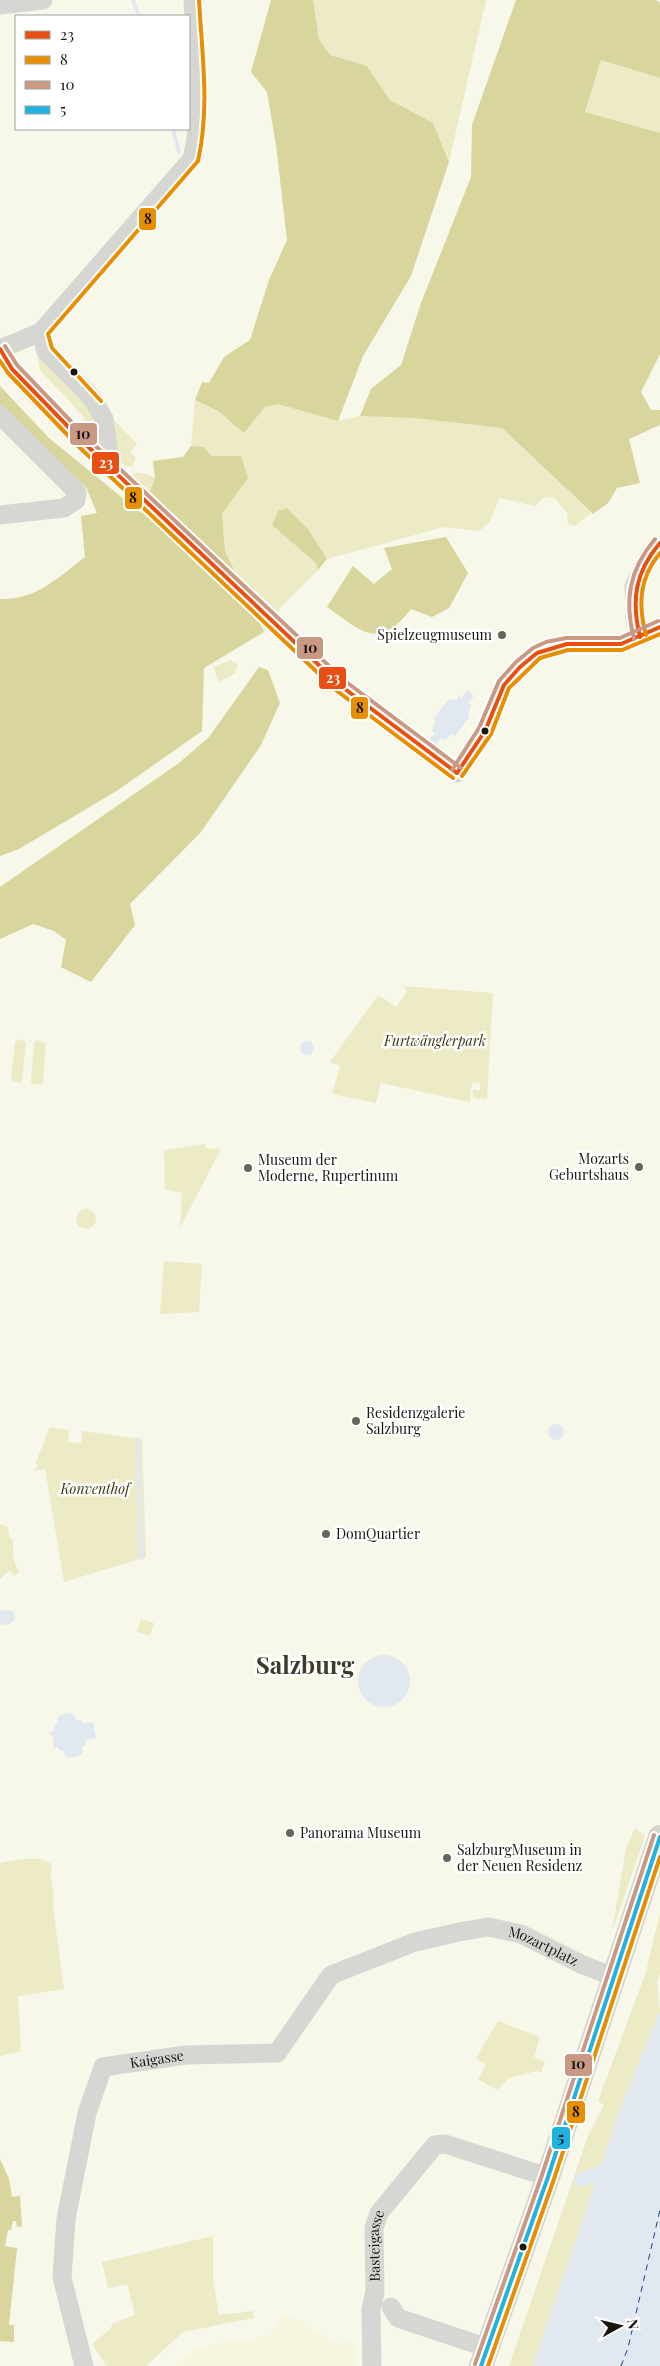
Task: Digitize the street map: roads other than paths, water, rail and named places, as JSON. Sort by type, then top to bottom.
[{"type":"main road","points":[[485,2357],[548,2177],[660,1837]]},
{"type":"street","points":[[0,5],[43,0]]},
{"type":"street","points":[[149,505],[31,390],[12,370],[0,349],[41,332],[192,159],[198,133],[193,0]]},
{"type":"street","points":[[41,332],[46,351],[93,399],[104,419],[108,449],[106,462]]},
{"type":"street","points":[[0,415],[77,492],[76,500],[64,508],[0,515]]},
{"type":"street","points":[[332,678],[457,773],[485,731],[499,694],[509,677],[537,653],[556,646],[621,644],[649,632],[635,621],[634,586],[650,554]]},
{"type":"street","name":"Mozartplatz","points":[[468,1930],[488,1927],[521,1934],[581,1964],[614,1977]]},
{"type":"street","name":"Kaigasse","points":[[84,2366],[62,2276],[66,2218],[87,2113],[103,2067],[186,2055],[277,2053],[331,1975],[415,1942],[468,1930]]},
{"type":"street","name":"Basteigasse","points":[[372,2366],[371,2309],[375,2292],[374,2228],[379,2213],[435,2145],[445,2144],[548,2177]]},
{"type":"street","points":[[391,2308],[398,2318],[485,2357]]},
{"type":"waterway","points":[[133,0],[139,15]]},
{"type":"waterway","points":[[173,130],[179,152]]},
{"type":"waterway","points":[[138,1439],[141,1558]]},
{"type":"waterway","points":[[0,1618],[8,1617]]},
{"type":"waterway","points":[[581,2180],[600,2173]]},
{"type":"tunnel","points":[[149,505],[332,678]]},
{"type":"tunnel","points":[[650,554],[660,543]]},
{"type":"place","name":"Spielzeugmuseum","points":[[502,635]]},
{"type":"place","name":"Mozarts Geburtshaus","points":[[639,1167]]},
{"type":"place","name":"Museum der Moderne, Rupertinum","points":[[248,1168]]},
{"type":"place","name":"Residenzgalerie Salzburg","points":[[356,1421]]},
{"type":"place","name":"DomQuartier","points":[[326,1534]]},
{"type":"place","name":"Panorama Museum","points":[[290,1833]]},
{"type":"place","name":"SalzburgMuseum in der Neuen Residenz","points":[[447,1858]]},
{"type":"district","name":"Salzburg","points":[[305,1666]]},
{"type":"park label","name":"Furtwänglerpark","points":[[435,1041]]},
{"type":"park label","name":"Konventhof","points":[[95,1489]]}]
